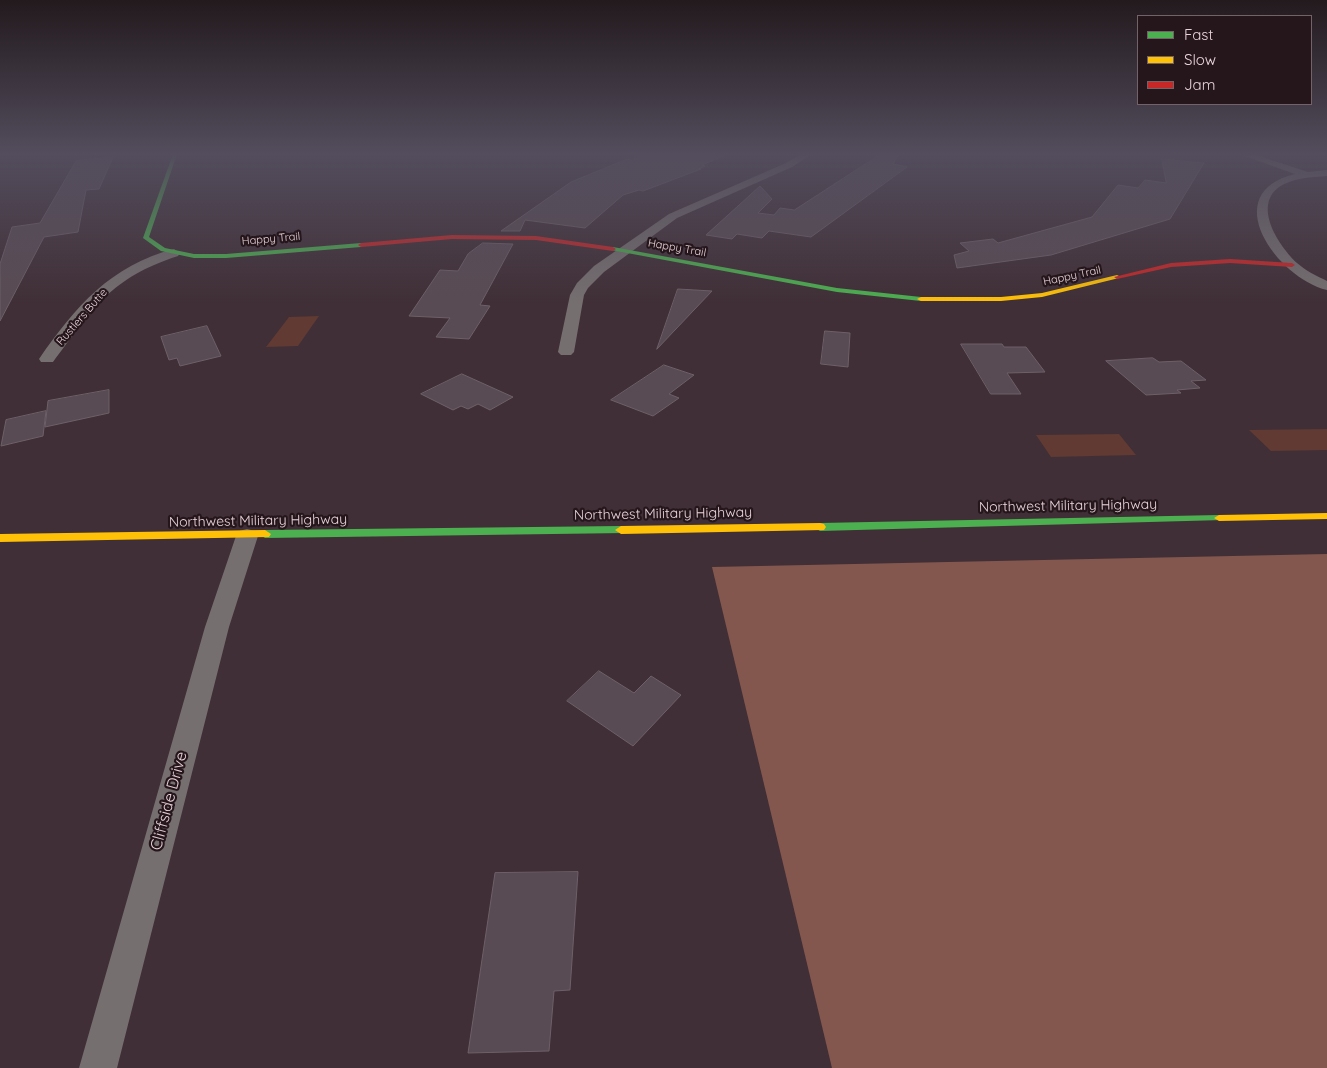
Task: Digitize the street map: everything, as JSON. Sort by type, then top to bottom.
[{"type":"street","name":"Happy Trail","points":[[158,204],[146,238],[151,244],[160,249],[195,256],[226,256],[452,237],[536,238],[624,251],[837,290],[902,298],[941,300],[1001,299],[1042,295],[1073,290],[1171,265],[1230,261],[1292,265]]},
{"type":"street","points":[[566,352],[577,295],[590,277],[647,233],[673,216],[700,204]]},
{"type":"street","points":[[1263,204],[1264,225],[1277,247],[1292,265],[1327,286]]},
{"type":"street","name":"Rustlers Butte","points":[[47,359],[91,303],[116,279],[133,269],[174,253]]},
{"type":"street","name":"Northwest Military Highway","points":[[0,538],[247,536],[1327,516]]},
{"type":"street","name":"Cliffside Drive","points":[[98,1068],[216,627],[247,536]]},
{"type":"shaded area","points":[[319,316],[298,346],[266,347],[289,317]]},
{"type":"shaded area","points":[[1327,429],[1327,450],[1271,451],[1249,430]]},
{"type":"shaded area","points":[[1119,434],[1136,455],[1051,457],[1036,435]]},
{"type":"shaded area","points":[[1327,554],[1327,1068],[832,1068],[712,567]]},
{"type":"building","points":[[51,204],[83,204],[78,232],[44,237],[0,321],[0,264],[12,227],[40,223]]},
{"type":"building","points":[[540,204],[613,204],[585,228],[525,220],[520,231],[501,231]]},
{"type":"building","points":[[740,204],[767,204],[758,213],[774,215],[780,208],[794,210],[804,204],[856,204],[811,237],[769,231],[762,238],[737,234],[732,239],[706,235]]},
{"type":"building","points":[[1103,204],[1179,204],[1170,219],[1051,255],[957,268],[954,255],[969,251],[960,243],[993,239],[998,243],[1092,217]]},
{"type":"building","points":[[483,243],[513,244],[480,305],[490,306],[469,339],[436,337],[450,318],[409,316],[440,270],[458,271],[468,254]]},
{"type":"building","points":[[678,289],[712,291],[657,349]]},
{"type":"building","points":[[207,326],[221,356],[180,366],[177,358],[169,360],[161,337]]},
{"type":"building","points":[[825,331],[850,333],[848,367],[821,364]]},
{"type":"building","points":[[961,344],[1002,344],[1004,347],[1026,347],[1045,372],[1007,373],[1021,394],[991,394]]},
{"type":"building","points":[[1153,358],[1159,362],[1181,361],[1206,380],[1191,381],[1200,388],[1177,390],[1181,393],[1146,395],[1106,361]]},
{"type":"building","points":[[664,365],[694,375],[669,394],[679,398],[653,416],[611,400]]},
{"type":"building","points":[[462,374],[513,397],[490,410],[478,404],[468,409],[461,406],[453,410],[421,394]]},
{"type":"building","points":[[109,390],[109,413],[45,427],[48,401]]},
{"type":"building","points":[[46,411],[43,436],[1,446],[6,420]]},
{"type":"building","points":[[599,671],[634,693],[651,676],[681,695],[633,746],[567,701]]},
{"type":"building","points":[[578,872],[570,990],[554,991],[549,1051],[468,1053],[495,873]]},
{"type":"traffic: fast","points":[[158,204],[146,238],[163,250],[194,256],[226,256],[361,245]]},
{"type":"traffic: fast","points":[[613,249],[837,290],[921,299]]},
{"type":"traffic: fast","points":[[820,527],[1219,518]]},
{"type":"traffic: fast","points":[[265,534],[621,530]]},
{"type":"traffic: slow","points":[[921,299],[1001,299],[1042,295],[1117,277]]},
{"type":"traffic: slow","points":[[1219,518],[1327,516]]},
{"type":"traffic: slow","points":[[621,530],[820,527]]},
{"type":"traffic: slow","points":[[0,538],[265,534]]},
{"type":"traffic: jam","points":[[361,245],[452,237],[536,238],[613,249]]},
{"type":"traffic: jam","points":[[1117,277],[1171,265],[1230,261],[1292,265]]}]
